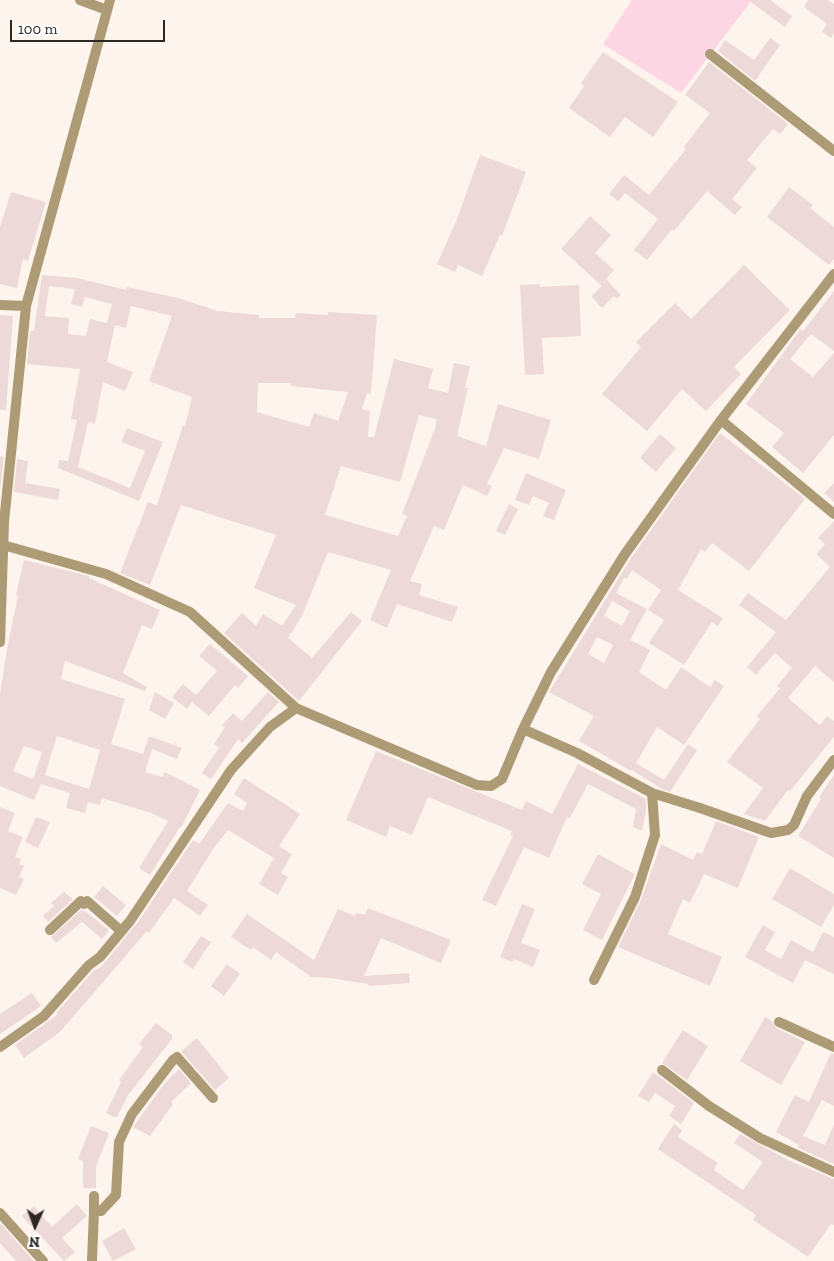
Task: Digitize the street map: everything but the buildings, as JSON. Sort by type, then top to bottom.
[{"type":"street","points":[[0,642],[4,522],[26,306],[109,5],[80,0]]},
{"type":"street","points":[[710,54],[834,151]]},
{"type":"street","points":[[3,545],[106,574],[190,612],[296,708],[477,785],[491,786],[502,779],[523,729],[551,672],[626,554],[721,420],[834,274]]},
{"type":"street","points":[[0,305],[26,306]]},
{"type":"street","points":[[721,420],[834,514]]},
{"type":"street","points":[[0,1047],[44,1016],[121,931],[231,770],[270,727],[296,708]]},
{"type":"street","points":[[523,729],[577,753],[652,794],[700,808],[771,833],[779,833],[794,825],[806,796],[834,760]]},
{"type":"street","points":[[594,980],[636,897],[655,835],[652,794]]},
{"type":"street","points":[[50,930],[81,901],[84,904],[87,901],[121,931]]},
{"type":"street","points":[[779,1022],[834,1047]]},
{"type":"street","points":[[94,1211],[101,1211],[116,1195],[119,1142],[132,1114],[173,1060],[177,1057],[213,1098]]},
{"type":"street","points":[[662,1070],[709,1106],[760,1138],[834,1172]]},
{"type":"street","points":[[92,1261],[94,1196]]},
{"type":"street","points":[[0,1213],[43,1261]]},
{"type":"shaded area","points":[[632,0],[752,0],[681,93],[603,44]]}]
